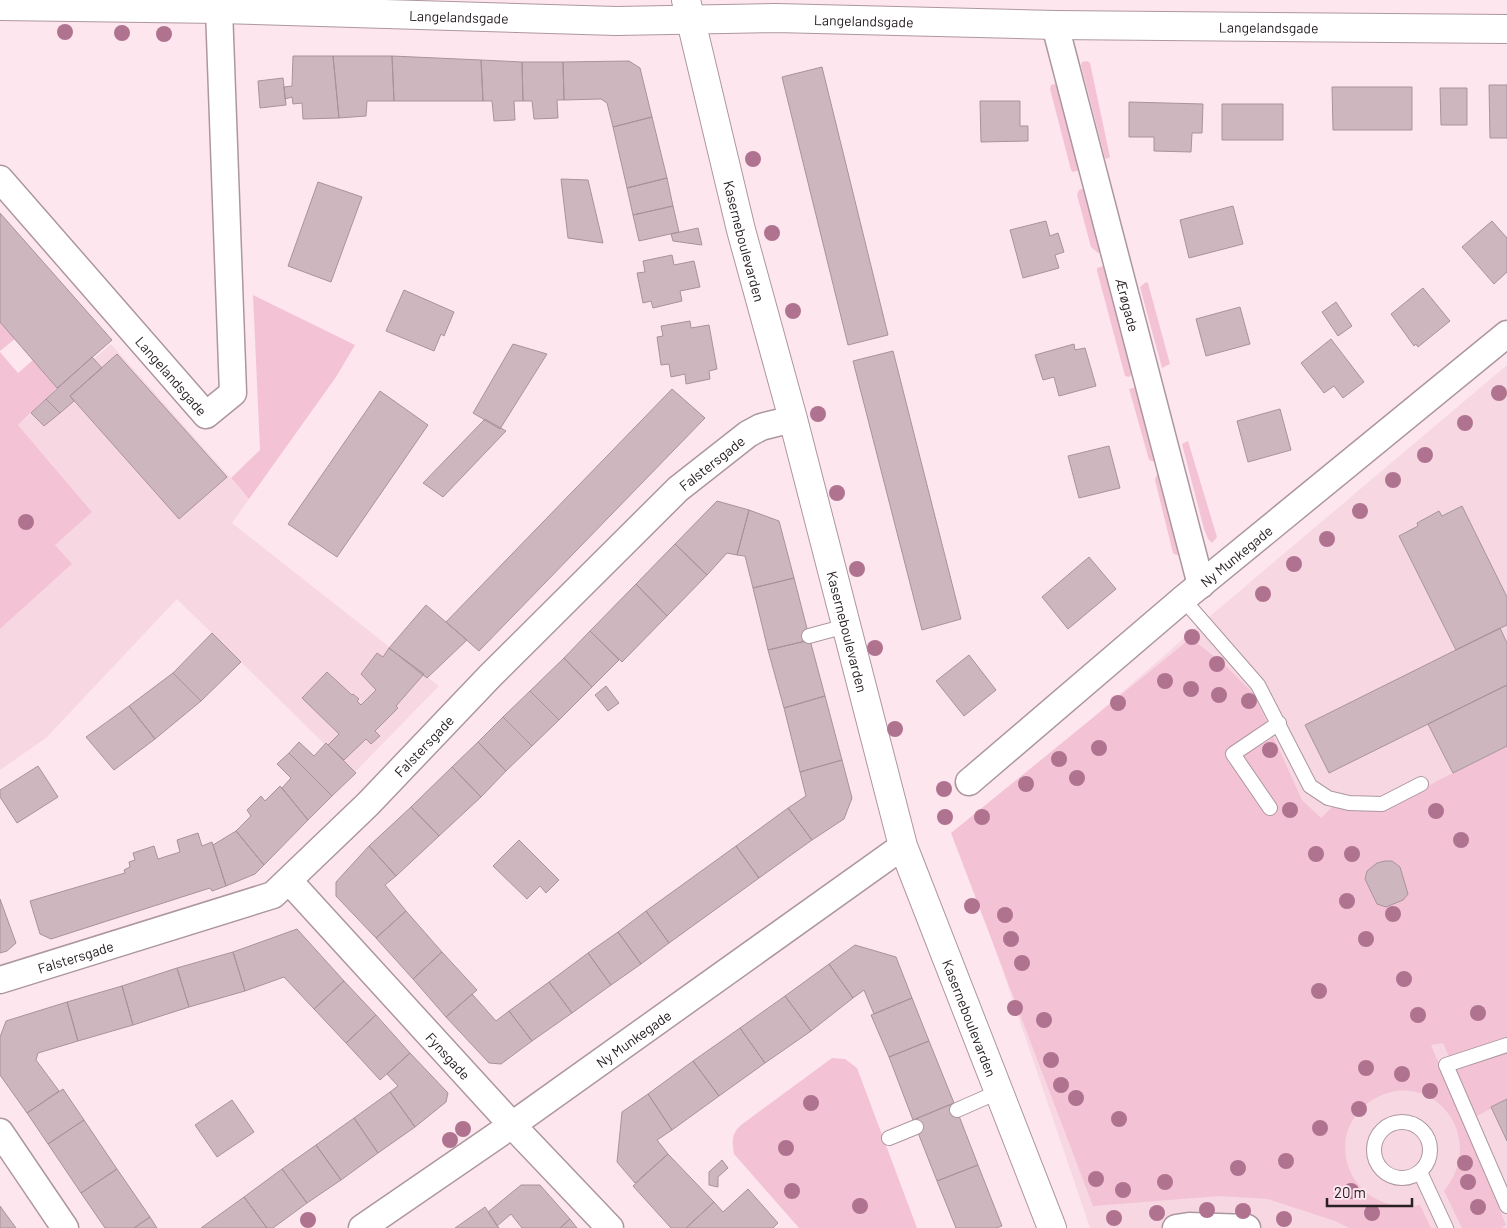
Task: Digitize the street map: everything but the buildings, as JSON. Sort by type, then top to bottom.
[{"type":"street","name":"Langelandsgade","points":[[0,6],[219,9],[616,21],[692,7],[776,18],[1055,25],[1507,29]]},
{"type":"street","name":"Kaserneboulevarden","points":[[692,7],[741,230],[793,419],[903,846],[1052,1228]]},
{"type":"street","name":"Langelandsgade","points":[[0,179],[206,415],[232,393],[219,9]]},
{"type":"street","name":"Ærøgade","points":[[1055,25],[1192,592]]},
{"type":"street","name":"Ny Munkegade","points":[[969,782],[1192,592],[1406,414],[1507,334]]},
{"type":"street","name":"Falstersgade","points":[[0,980],[273,896],[290,882],[368,804],[490,676],[678,489],[748,434],[761,427],[793,419]]},
{"type":"street","name":"Ny Munkegade","points":[[362,1228],[512,1126],[903,846]]},
{"type":"street","name":"Fynsgade","points":[[290,882],[512,1126],[610,1228]]},
{"type":"street","points":[[0,1132],[65,1228]]},
{"type":"street","points":[[1176,1228],[1190,1226],[1248,1228]]},
{"type":"lane","points":[[1192,592],[1258,686],[1279,723],[1310,786],[1328,798],[1349,804],[1382,804],[1421,784]]},
{"type":"lane","points":[[809,636],[846,626]]},
{"type":"lane","points":[[1270,808],[1233,754],[1279,723]]},
{"type":"lane","points":[[1507,1045],[1446,1066],[1507,1206]]},
{"type":"lane","points":[[957,1110],[998,1092]]},
{"type":"lane","points":[[1400,1122],[1410,1124],[1424,1133],[1428,1141],[1429,1157],[1420,1172],[1402,1178],[1393,1176],[1378,1165],[1375,1146],[1384,1130],[1400,1122]]},
{"type":"lane","points":[[890,1138],[916,1127]]},
{"type":"lane","points":[[1420,1172],[1446,1228]]},
{"type":"shaded area","points":[[1087,61],[1090,63],[1110,157],[1107,159],[1105,158],[1081,65],[1082,62]]},
{"type":"shaded area","points":[[1055,84],[1059,89],[1079,170],[1073,172],[1050,89],[1051,85]]},
{"type":"shaded area","points":[[1084,188],[1101,248],[1098,253],[1091,247],[1077,195],[1079,190]]},
{"type":"shaded area","points":[[1103,266],[1134,372],[1129,377],[1125,376],[1097,271],[1097,268]]},
{"type":"shaded area","points":[[1146,282],[1148,283],[1170,364],[1162,368],[1140,287]]},
{"type":"shaded area","points":[[253,295],[355,345],[336,377],[249,499],[231,478],[260,450]]},
{"type":"shaded area","points":[[0,322],[15,339],[0,351]]},
{"type":"shaded area","points":[[111,344],[249,499],[232,523],[439,686],[354,773],[177,599],[46,738],[0,770],[0,629],[71,565],[54,545],[92,512],[18,425]]},
{"type":"shaded area","points":[[0,352],[18,373],[33,360],[57,388],[18,425],[92,512],[55,545],[72,564],[0,629]]},
{"type":"shaded area","points":[[1507,365],[1507,1228],[1090,1228],[957,836],[1190,633]]},
{"type":"shaded area","points":[[1137,387],[1157,460],[1155,462],[1149,460],[1129,389]]},
{"type":"shaded area","points":[[1188,441],[1217,537],[1212,543],[1204,529],[1182,444]]},
{"type":"shaded area","points":[[1160,474],[1180,554],[1176,555],[1173,553],[1155,480],[1156,476]]},
{"type":"shaded area","points":[[1191,638],[1227,667],[1254,694],[1302,800],[1321,818],[1334,805],[1365,810],[1394,807],[1437,781],[1507,746],[1507,1100],[1475,1117],[1443,1043],[1431,1045],[1506,1225],[1501,1228],[1462,1228],[1444,1191],[1456,1170],[1460,1148],[1456,1129],[1447,1112],[1433,1099],[1415,1092],[1395,1091],[1374,1099],[1357,1114],[1348,1132],[1345,1151],[1349,1169],[1359,1186],[1375,1198],[1395,1205],[1420,1205],[1431,1228],[1349,1228],[1335,1221],[1268,1199],[1220,1196],[1093,1206],[951,833]]},
{"type":"shaded area","points":[[832,1058],[845,1059],[857,1068],[917,1228],[799,1228],[734,1154],[733,1138],[741,1125]]}]
